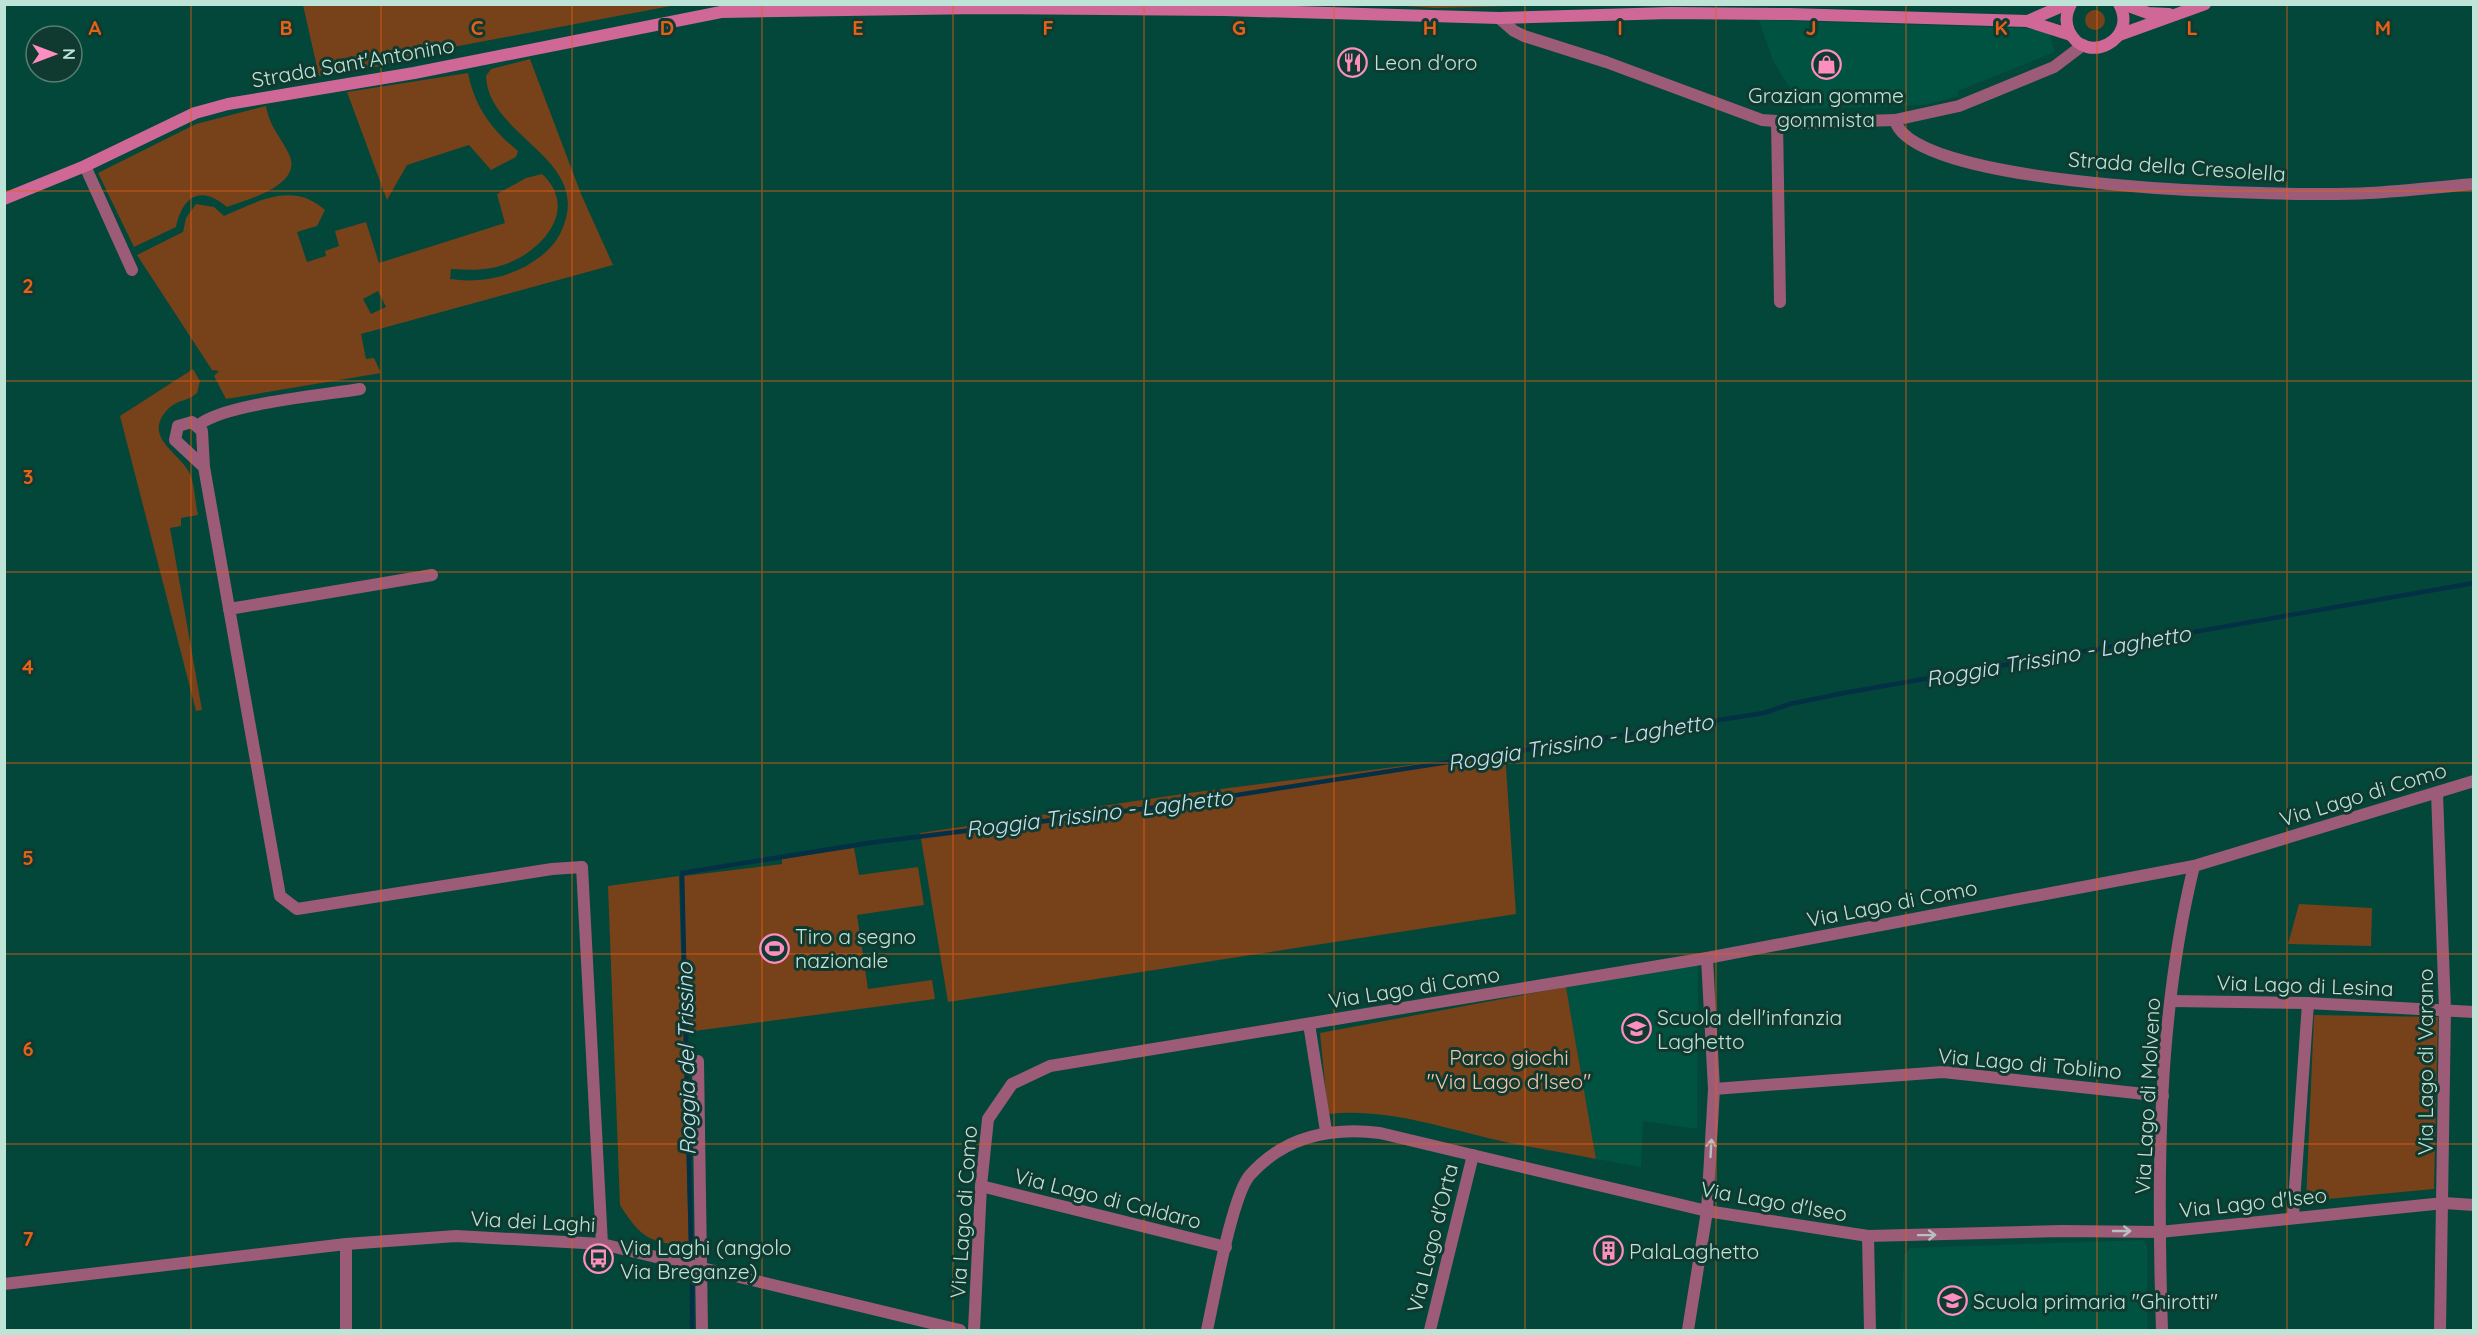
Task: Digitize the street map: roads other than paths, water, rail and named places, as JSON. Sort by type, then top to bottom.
[{"type":"main road","name":"Strada Sant'Antonino","points":[[2027,21],[2050,14],[2069,4]]},
{"type":"main road","name":"Strada Sant'Antonino","points":[[2069,4],[2067,17],[2071,35]]},
{"type":"main road","points":[[2121,4],[2148,13],[2177,14]]},
{"type":"main road","points":[[2083,45],[2099,48],[2114,41],[2119,35],[2124,17],[2121,4]]},
{"type":"main road","points":[[2119,35],[2205,4]]},
{"type":"main road","name":"Strada Sant'Antonino","points":[[4,199],[85,166],[195,113],[228,104],[414,73],[721,12],[981,8],[1224,10],[1499,18],[1670,13],[2027,21],[2071,35],[2083,45]]},
{"type":"street","points":[[1499,18],[1514,32],[1524,36],[1606,62],[1762,120],[1777,121],[1863,123],[1895,120],[1959,106],[2054,67],[2083,45]]},
{"type":"street","name":"Strada della Cresolella","points":[[1895,120],[1906,137],[1941,154],[1979,166],[2083,181],[2232,193],[2368,193],[2474,184]]},
{"type":"street","points":[[1777,121],[1780,302]]},
{"type":"street","points":[[85,166],[132,270]]},
{"type":"street","points":[[199,425],[207,418],[235,410],[360,389]]},
{"type":"street","points":[[199,425],[185,422],[178,426],[175,440],[204,467]]},
{"type":"street","points":[[199,425],[202,431],[204,467],[280,896],[297,909],[552,869],[582,867],[602,1244]]},
{"type":"street","points":[[229,609],[432,575]]},
{"type":"street","name":"Via Lago di Como","points":[[974,1330],[981,1186],[988,1119],[1012,1084],[1050,1066],[1707,958],[2194,866],[2474,781]]},
{"type":"street","name":"Via Lago di Varano","points":[[2437,793],[2445,1010],[2444,1203],[2440,1330]]},
{"type":"street","name":"Via Lago di Molveno","points":[[2162,1330],[2160,1232],[2163,1096],[2178,946],[2194,866]]},
{"type":"street","points":[[1688,1330],[1707,1211],[1714,1089],[1707,958]]},
{"type":"street","name":"Via Lago di Lesina","points":[[2172,1001],[2308,1003],[2474,1012]]},
{"type":"street","points":[[2293,1216],[2308,1003]]},
{"type":"street","name":"Via Lago di Como","points":[[1310,1024],[1326,1131]]},
{"type":"street","points":[[698,1061],[702,1330]]},
{"type":"street","name":"Via Lago di Toblino","points":[[1714,1089],[1943,1072],[2163,1096]]},
{"type":"street","name":"Via Lago d'Iseo","points":[[1207,1330],[1237,1199],[1249,1176],[1285,1147],[1326,1131],[1352,1130],[1380,1133],[1707,1211],[1868,1236],[2062,1231],[2160,1232],[2293,1216],[2444,1203],[2474,1205]]},
{"type":"street","name":"Via Lago d'Orta","points":[[1430,1330],[1473,1155]]},
{"type":"street","name":"Via Lago di Caldaro","points":[[981,1186],[1226,1247]]},
{"type":"street","name":"Via dei Laghi","points":[[4,1284],[346,1244],[456,1236],[602,1244],[960,1330]]},
{"type":"street","points":[[1868,1236],[1870,1330]]},
{"type":"street","points":[[346,1244],[346,1330]]},
{"type":"waterway","name":"Roggia Trissino - Laghetto","points":[[691,1245],[682,873],[868,843],[1166,806],[1764,713],[1790,704],[1844,693],[2474,583]]},
{"type":"waterway","name":"Roggia del Trissino","points":[[692,1282],[692,1330]]},
{"type":"place","name":"Leon d'oro","points":[[1353,62]]},
{"type":"place","name":"Grazian gomme gommista","points":[[1826,64]]},
{"type":"place","name":"Tiro a segno nazionale","points":[[774,948]]},
{"type":"place","name":"Scuola dell'infanzia Laghetto","points":[[1636,1029]]},
{"type":"place","name":"PalaLaghetto","points":[[1608,1251]]},
{"type":"place","name":"Via Laghi (angolo Via Breganze)","points":[[599,1259]]},
{"type":"place","name":"Scuola primaria \"Ghirotti\"","points":[[1952,1301]]},
{"type":"park label","name":"Parco giochi \"Via Lago d'Iseo\"","points":[[1509,1069]]}]
